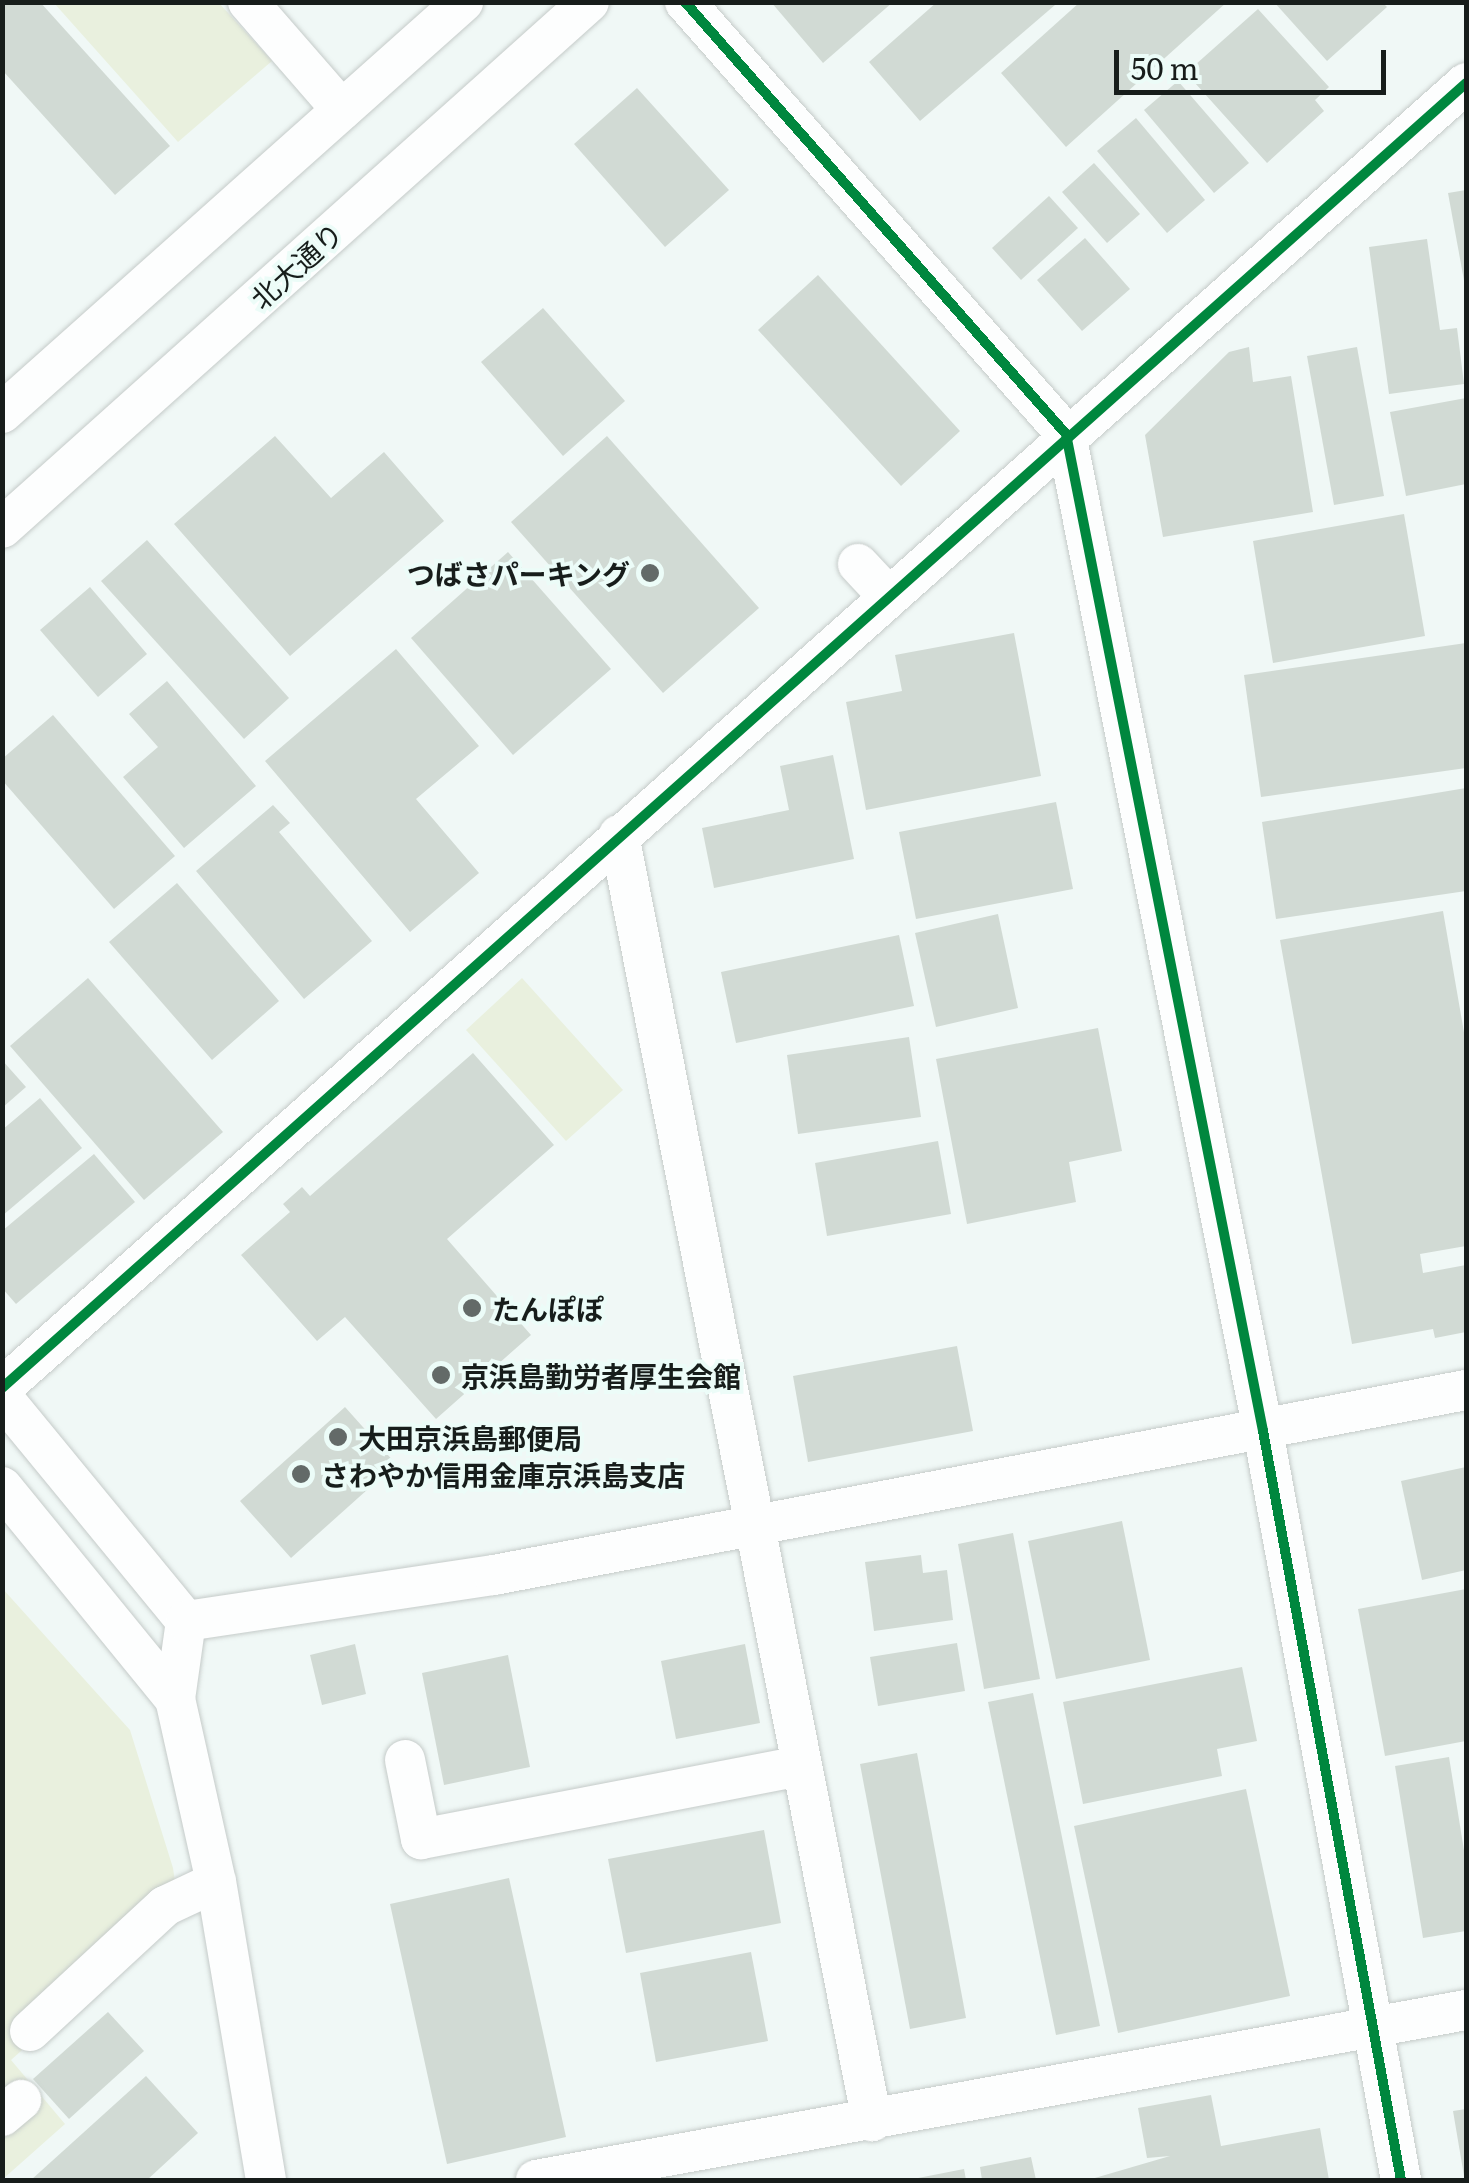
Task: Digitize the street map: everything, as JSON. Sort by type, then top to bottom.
[{"type":"street","points":[[248,2],[342,110]]},
{"type":"street","points":[[2,412],[463,2]]},
{"type":"street","name":"北大通り","points":[[7,515],[589,2]]},
{"type":"street","points":[[685,2],[1066,434],[1263,1431],[1401,2180]]},
{"type":"street","points":[[2,1388],[1066,434],[1466,84]]},
{"type":"street","points":[[858,564],[887,595]]},
{"type":"street","points":[[619,835],[872,2121]]},
{"type":"street","points":[[186,1621],[754,1528],[1466,1390]]},
{"type":"street","points":[[2,1397],[186,1621],[175,1699],[216,1882],[266,2180]]},
{"type":"street","points":[[2,1487],[175,1699]]},
{"type":"street","points":[[405,1760],[421,1839],[801,1766]]},
{"type":"street","points":[[30,2031],[165,1906],[216,1882]]},
{"type":"street","points":[[536,2180],[1466,2010]]},
{"type":"green space","points":[[54,3],[219,3],[272,61],[178,142]]},
{"type":"green space","points":[[522,978],[623,1090],[566,1141],[466,1030]]},
{"type":"green space","points":[[2,1588],[130,1730],[173,1868],[179,1910],[11,2060],[65,2124],[3,2179]]},
{"type":"building","points":[[3,2],[40,2],[170,146],[115,195],[3,71]]},
{"type":"building","points":[[771,2],[893,2],[823,63]]},
{"type":"building","points":[[937,2],[1055,5],[920,121],[869,62]]},
{"type":"building","points":[[1080,2],[1227,2],[1066,147],[1001,73]]},
{"type":"building","points":[[1274,2],[1382,2],[1387,7],[1327,61]]},
{"type":"building","points":[[1258,9],[1329,87],[1315,100],[1324,111],[1267,163],[1186,73]]},
{"type":"building","points":[[1178,81],[1249,163],[1214,193],[1144,110]]},
{"type":"building","points":[[637,88],[729,190],[665,247],[574,144]]},
{"type":"building","points":[[1136,118],[1205,200],[1167,233],[1097,151]]},
{"type":"building","points":[[1094,163],[1140,214],[1107,243],[1062,192]]},
{"type":"building","points":[[1466,190],[1466,285],[1465,286],[1448,193]]},
{"type":"building","points":[[1049,196],[1078,228],[1021,280],[992,248]]},
{"type":"building","points":[[1085,238],[1130,289],[1082,331],[1037,280]]},
{"type":"building","points":[[1427,239],[1440,330],[1457,328],[1464,384],[1389,394],[1369,247]]},
{"type":"building","points":[[818,275],[960,431],[901,486],[758,330]]},
{"type":"building","points":[[543,308],[625,401],[563,456],[481,362]]},
{"type":"building","points":[[1249,347],[1253,382],[1291,376],[1313,512],[1163,537],[1145,435],[1229,352]]},
{"type":"building","points":[[1357,347],[1384,496],[1334,505],[1307,356]]},
{"type":"building","points":[[1466,398],[1466,484],[1406,496],[1390,412]]},
{"type":"building","points":[[275,436],[331,498],[384,452],[444,521],[290,656],[174,524]]},
{"type":"building","name":"つばさパーキング","points":[[607,436],[759,608],[663,693],[511,522]]},
{"type":"building","points":[[1404,514],[1425,636],[1273,663],[1253,541]]},
{"type":"building","points":[[147,540],[289,698],[244,739],[101,581]]},
{"type":"building","points":[[508,552],[611,669],[513,755],[411,638]]},
{"type":"building","points":[[90,587],[147,654],[98,697],[40,630]]},
{"type":"building","points":[[1014,633],[1041,776],[866,810],[846,702],[902,691],[895,655]]},
{"type":"building","points":[[1466,643],[1466,768],[1261,797],[1244,675]]},
{"type":"building","points":[[396,649],[479,746],[416,799],[479,873],[410,932],[265,761]]},
{"type":"building","points":[[167,681],[256,786],[184,848],[123,777],[158,747],[129,714]]},
{"type":"building","points":[[53,715],[175,856],[114,909],[2,780],[2,759]]},
{"type":"building","points":[[833,755],[854,859],[714,888],[702,828],[789,810],[780,766]]},
{"type":"building","points":[[1466,788],[1466,891],[1276,919],[1262,822]]},
{"type":"building","points":[[1056,802],[1073,889],[916,919],[899,832]]},
{"type":"building","points":[[273,805],[290,823],[279,832],[372,941],[304,999],[196,871]]},
{"type":"building","points":[[177,883],[279,1001],[212,1060],[109,942]]},
{"type":"building","points":[[1443,911],[1466,1044],[1466,1246],[1420,1254],[1423,1273],[1466,1265],[1466,1332],[1435,1338],[1433,1329],[1352,1344],[1280,940]]},
{"type":"building","points":[[998,914],[1018,1008],[936,1027],[915,933]]},
{"type":"building","points":[[899,935],[914,1006],[736,1043],[721,972]]},
{"type":"building","points":[[88,978],[223,1132],[144,1200],[10,1046]]},
{"type":"building","points":[[1098,1028],[1122,1151],[1069,1162],[1076,1202],[967,1224],[936,1059]]},
{"type":"building","points":[[909,1037],[921,1117],[798,1134],[787,1055]]},
{"type":"building","name":"京浜島勤労者厚生会館","points":[[473,1053],[554,1145],[447,1239],[531,1335],[436,1419],[345,1317],[317,1341],[241,1255],[290,1212],[283,1204],[302,1187],[310,1196]]},
{"type":"building","points":[[2,1060],[26,1087],[2,1108]]},
{"type":"building","points":[[40,1098],[82,1148],[2,1216],[2,1130]]},
{"type":"building","points":[[938,1141],[951,1214],[827,1236],[815,1163]]},
{"type":"building","points":[[94,1154],[135,1202],[16,1304],[2,1288],[2,1231]]},
{"type":"building","points":[[957,1346],[973,1431],[808,1462],[793,1376]]},
{"type":"building","points":[[345,1407],[396,1464],[291,1558],[240,1501]]},
{"type":"building","points":[[1466,1467],[1466,1570],[1422,1580],[1401,1481]]},
{"type":"building","points":[[1122,1521],[1150,1660],[1056,1679],[1028,1541]]},
{"type":"building","points":[[1013,1533],[1040,1679],[984,1689],[958,1544]]},
{"type":"building","points":[[921,1555],[923,1573],[947,1570],[953,1620],[874,1631],[865,1562]]},
{"type":"building","points":[[1466,1589],[1466,1741],[1385,1756],[1358,1609]]},
{"type":"building","points":[[957,1643],[965,1691],[878,1706],[870,1657]]},
{"type":"building","points":[[355,1644],[366,1694],[322,1705],[310,1655]]},
{"type":"building","points":[[745,1644],[760,1723],[676,1739],[661,1661]]},
{"type":"building","points":[[508,1655],[530,1767],[444,1785],[422,1673]]},
{"type":"building","points":[[1242,1667],[1257,1741],[1217,1749],[1222,1776],[1083,1804],[1063,1702]]},
{"type":"building","points":[[1033,1693],[1100,2026],[1056,2035],[988,1702]]},
{"type":"building","points":[[917,1753],[966,2018],[910,2029],[860,1764]]},
{"type":"building","points":[[1449,1757],[1466,1863],[1466,1931],[1423,1938],[1395,1766]]},
{"type":"building","points":[[1246,1789],[1290,1996],[1118,2033],[1074,1826]]},
{"type":"building","points":[[764,1830],[781,1923],[626,1953],[608,1859]]},
{"type":"building","points":[[509,1878],[566,2137],[447,2164],[390,1904]]},
{"type":"building","points":[[751,1952],[768,2041],[656,2062],[640,1973]]},
{"type":"building","points":[[108,2012],[144,2051],[69,2119],[33,2079]]},
{"type":"building","points":[[146,2076],[198,2133],[147,2180],[31,2180]]},
{"type":"building","points":[[1211,2095],[1221,2146],[1320,2128],[1329,2180],[1088,2180],[1170,2156],[1147,2158],[1138,2108]]},
{"type":"building","points":[[1466,2109],[1466,2176],[1464,2176],[1453,2111]]},
{"type":"building","points":[[1031,2157],[1036,2180],[982,2180],[980,2167]]},
{"type":"building","points":[[964,2169],[966,2180],[913,2180],[913,2179]]},
{"type":"cycle path","points":[[685,2],[1066,434],[1263,1431],[1401,2180]]},
{"type":"cycle path","points":[[2,1388],[1466,83]]},
{"type":"place","name":"つばさパーキング","points":[[650,573]]},
{"type":"place","name":"たんぽぽ","points":[[472,1308]]},
{"type":"place","name":"京浜島勤労者厚生会館","points":[[441,1375]]},
{"type":"place","name":"大田京浜島郵便局","points":[[338,1437]]},
{"type":"place","name":"さわやか信用金庫京浜島支店","points":[[301,1474]]}]
